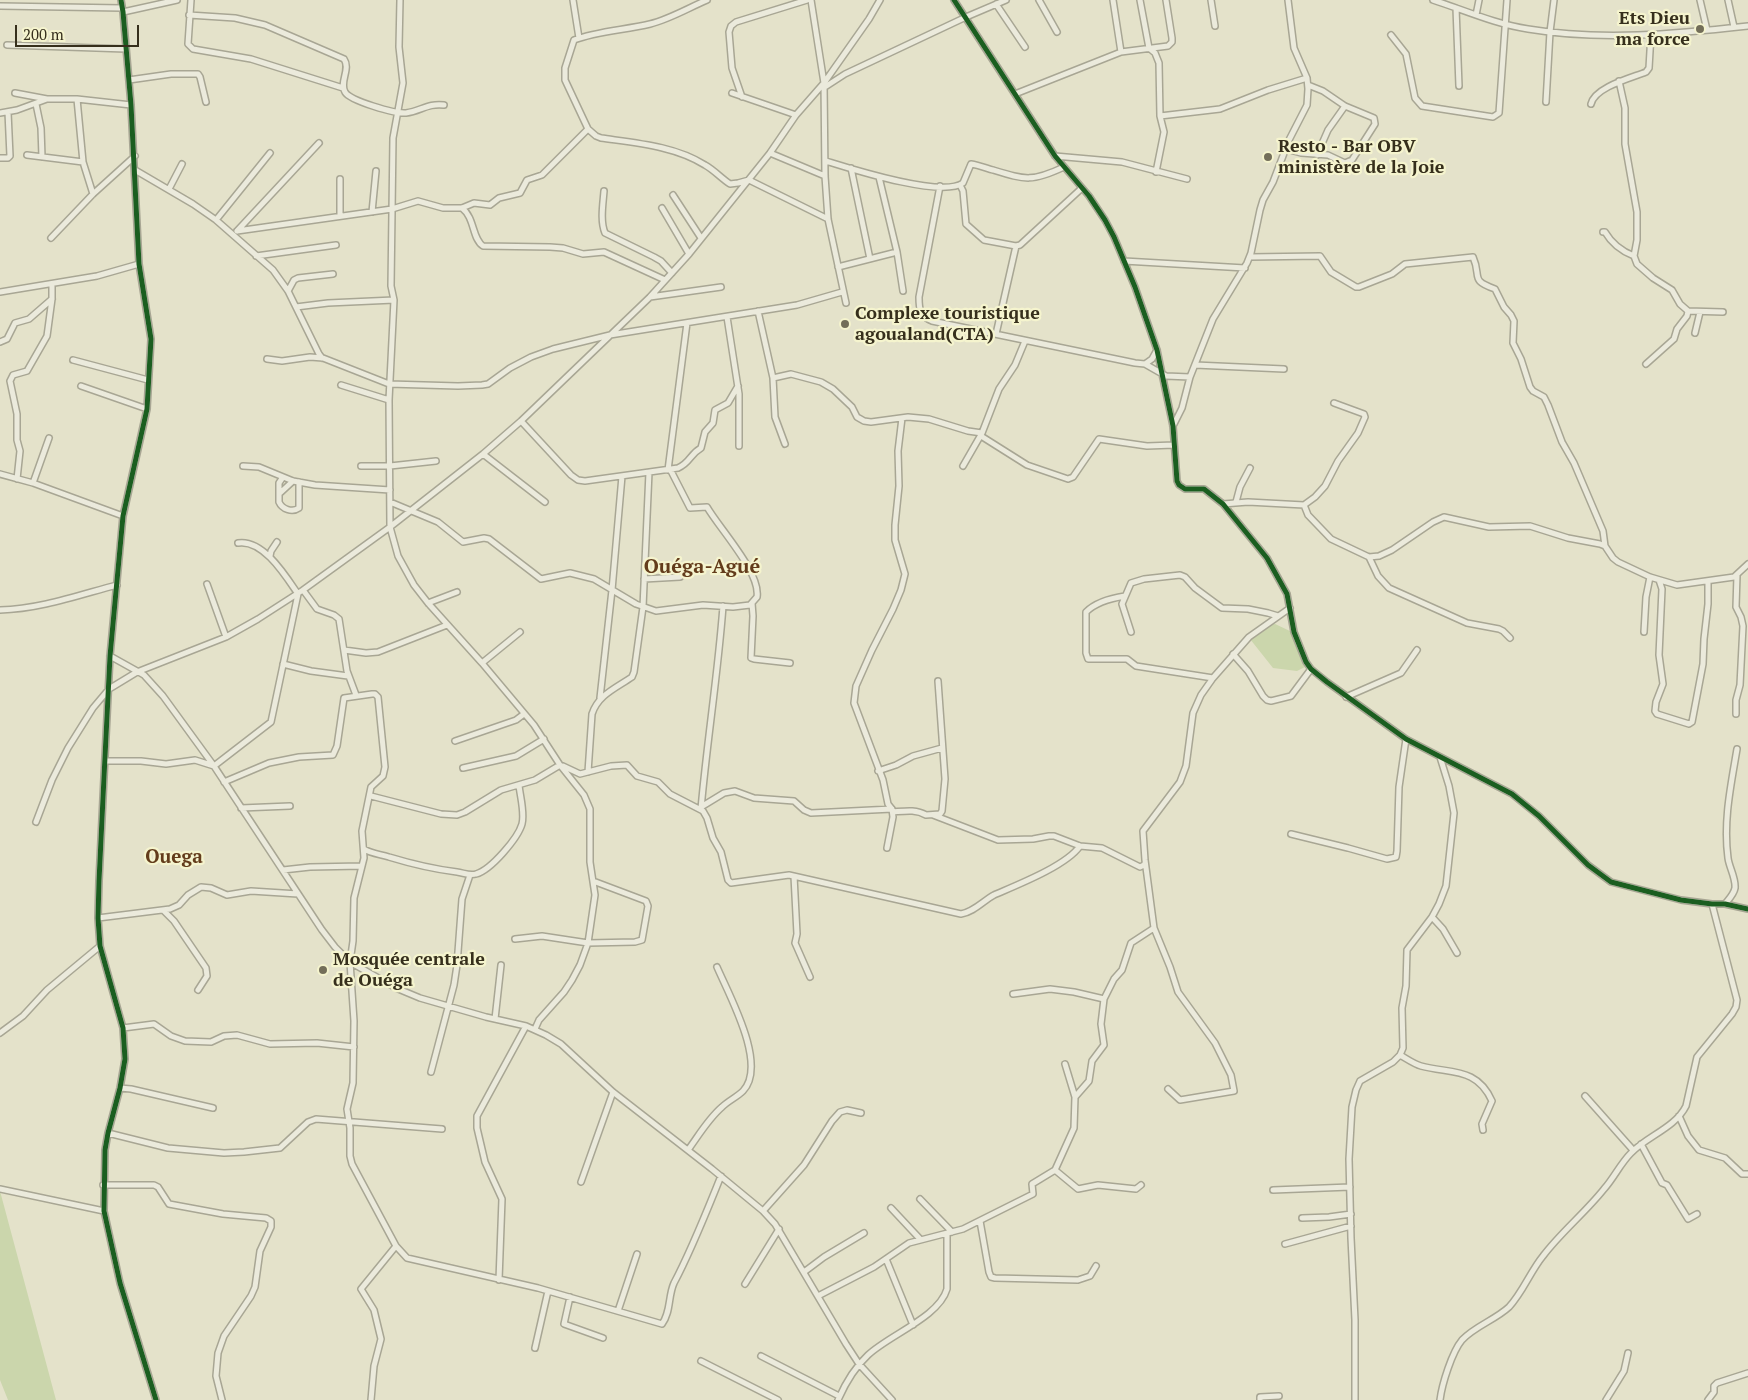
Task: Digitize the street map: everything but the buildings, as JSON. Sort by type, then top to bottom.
[{"type":"street","points":[[121,0],[131,105],[139,264],[151,339],[147,409],[123,516],[110,656],[110,689],[98,918],[100,946],[123,1028],[125,1059],[105,1150],[103,1185],[104,1211],[120,1283],[156,1400]]},
{"type":"street","points":[[0,6],[24,3],[123,10],[178,0]]},
{"type":"street","points":[[191,0],[188,44],[193,49],[251,59],[343,88]]},
{"type":"street","points":[[400,0],[399,47],[403,83],[393,138],[393,262],[391,286],[394,300],[389,400],[390,527],[401,564],[414,585],[482,663],[544,739],[560,765],[584,796],[590,809],[590,851],[595,903],[588,943],[572,980],[539,1020],[535,1029]]},
{"type":"street","points":[[573,0],[579,38]]},
{"type":"street","points":[[707,0],[666,19],[650,24],[574,40],[566,68],[565,80],[588,129],[601,138],[647,144],[690,157],[705,164],[730,184],[738,184],[749,180],[828,219]]},
{"type":"street","points":[[742,97],[732,68],[729,32],[731,26],[736,22],[809,0],[825,85],[828,219],[842,292],[846,303]]},
{"type":"street","points":[[36,822],[52,780],[68,748],[93,708],[110,689],[137,672],[226,637],[298,594],[390,527],[483,454],[522,421],[650,297],[689,254],[749,180],[796,115],[825,85],[880,0]]},
{"type":"street","points":[[954,0],[1055,156],[1082,188],[1105,220],[1135,287],[1163,374],[1173,426],[1177,481],[1179,485],[1185,489],[1204,489],[1223,504],[1272,567],[1286,594],[1299,646],[1311,669],[1346,697],[1406,739],[1512,794],[1538,816],[1588,865],[1612,882],[1665,896],[1748,909]]},
{"type":"street","points":[[825,85],[966,17],[1006,0]]},
{"type":"street","points":[[1039,0],[1057,32]]},
{"type":"street","points":[[1113,0],[1121,52]]},
{"type":"street","points":[[1140,0],[1149,48],[1155,53],[1159,63],[1160,116],[1164,137],[1156,172]]},
{"type":"street","points":[[1015,94],[1121,52],[1168,46],[1172,42],[1166,0]]},
{"type":"street","points":[[1211,0],[1215,26]]},
{"type":"street","points":[[1173,426],[1182,408],[1190,377],[1213,319],[1250,257],[1260,210],[1307,105],[1307,78],[1294,48],[1288,0]]},
{"type":"street","points":[[1433,0],[1506,25],[1550,32],[1608,35],[1650,34],[1748,26]]},
{"type":"street","points":[[1476,15],[1478,0]]},
{"type":"street","points":[[1391,35],[1406,54],[1415,98],[1422,106],[1494,117],[1499,113],[1507,0]]},
{"type":"street","points":[[1546,102],[1554,0]]},
{"type":"street","points":[[1700,0],[1706,30]]},
{"type":"street","points":[[1728,0],[1734,27]]},
{"type":"street","points":[[996,4],[1025,47]]},
{"type":"street","points":[[1456,8],[1459,86]]},
{"type":"street","points":[[189,15],[228,17],[266,24],[344,59],[346,63],[343,88],[348,96],[397,113],[413,112],[432,105],[444,105]]},
{"type":"street","points":[[1591,104],[1595,96],[1619,81],[1646,72],[1649,68],[1650,34]]},
{"type":"street","points":[[8,45],[126,49]]},
{"type":"street","points":[[129,80],[171,74],[198,74],[206,102]]},
{"type":"street","points":[[1160,116],[1220,109],[1268,90],[1307,78]]},
{"type":"street","points":[[1619,81],[1625,108],[1626,144],[1637,212],[1637,240],[1634,256],[1636,264],[1672,290],[1680,304],[1688,311],[1723,312]]},
{"type":"street","points":[[1286,149],[1328,155],[1346,163],[1349,162],[1375,124],[1374,118],[1345,106],[1323,91],[1308,85]]},
{"type":"street","points":[[15,93],[48,99],[78,98],[131,105]]},
{"type":"street","points":[[732,93],[796,115]]},
{"type":"street","points":[[78,98],[82,162],[93,194]]},
{"type":"street","points":[[0,113],[48,99]]},
{"type":"street","points":[[36,104],[41,128],[42,157]]},
{"type":"street","points":[[1318,155],[1328,130],[1345,106]]},
{"type":"street","points":[[0,158],[10,156],[8,112]]},
{"type":"street","points":[[235,233],[392,209],[418,201],[441,208],[462,208],[474,203],[490,205],[499,198],[520,193],[527,180],[542,175],[588,129]]},
{"type":"street","points":[[235,233],[319,143]]},
{"type":"street","points":[[216,220],[270,153]]},
{"type":"street","points":[[770,153],[826,176]]},
{"type":"street","points":[[27,155],[82,162]]},
{"type":"street","points":[[50,238],[134,156]]},
{"type":"street","points":[[1055,156],[1122,162],[1187,180]]},
{"type":"street","points":[[826,161],[879,177],[913,184],[940,186],[960,185],[963,183],[971,164],[1027,179],[1044,176],[1064,167]]},
{"type":"street","points":[[169,188],[182,164]]},
{"type":"street","points":[[851,168],[870,259]]},
{"type":"street","points":[[135,170],[169,188],[235,233],[256,256],[274,270],[288,291],[319,354],[323,358]]},
{"type":"street","points":[[372,212],[376,171]]},
{"type":"street","points":[[879,177],[903,291]]},
{"type":"street","points":[[340,179],[340,216]]},
{"type":"street","points":[[960,185],[963,191],[966,224],[984,240],[1016,246],[1020,245],[1082,188]]},
{"type":"street","points":[[940,186],[919,297],[919,310],[924,317],[932,321],[1025,341],[1145,364],[1166,376],[1190,377]]},
{"type":"street","points":[[604,191],[603,217],[605,233],[661,261],[672,273]]},
{"type":"street","points":[[673,195],[702,238]]},
{"type":"street","points":[[462,208],[471,218],[479,242],[484,246],[563,248],[584,254],[604,252],[665,280]]},
{"type":"street","points":[[662,208],[689,254]]},
{"type":"street","points":[[1603,232],[1606,232],[1617,246],[1634,256]]},
{"type":"street","points":[[256,256],[336,245]]},
{"type":"street","points":[[996,334],[1016,246]]},
{"type":"street","points":[[838,267],[896,252]]},
{"type":"street","points":[[1250,257],[1320,256],[1332,272],[1356,287],[1392,274],[1405,264],[1473,257],[1478,280],[1483,285],[1494,289],[1504,307],[1512,315],[1514,321],[1513,344],[1521,359],[1530,387],[1533,391],[1544,397],[1548,405],[1562,442],[1574,463],[1603,531],[1605,546],[1613,558],[1650,577],[1677,585],[1727,578],[1737,575],[1748,564]]},
{"type":"street","points":[[1124,261],[1245,268]]},
{"type":"street","points":[[0,292],[97,276],[139,264]]},
{"type":"street","points":[[288,291],[294,280],[298,278],[333,274]]},
{"type":"street","points":[[17,479],[20,457],[17,440],[17,414],[10,381],[12,375],[27,371],[47,336],[52,284]]},
{"type":"street","points":[[650,297],[720,287]]},
{"type":"street","points":[[268,359],[282,361],[310,357],[323,358],[390,384],[458,386],[488,384],[510,368],[531,357],[553,349],[610,335],[797,305],[842,292]]},
{"type":"street","points":[[0,342],[7,340],[15,323],[29,319],[52,299]]},
{"type":"street","points":[[296,307],[328,303],[394,300]]},
{"type":"street","points":[[1646,364],[1674,338],[1679,325],[1687,316],[1688,311]]},
{"type":"street","points":[[758,312],[773,378],[775,417],[785,444]]},
{"type":"street","points":[[1696,333],[1700,312]]},
{"type":"street","points":[[727,317],[738,386],[740,409],[739,446]]},
{"type":"street","points":[[390,502],[444,526],[463,542],[484,538],[489,539],[541,579],[570,574],[600,581],[643,607],[661,611],[702,605],[746,606],[752,604],[757,597],[757,587],[740,553],[706,507],[690,508],[669,469],[687,323]]},
{"type":"street","points":[[963,466],[982,434],[999,389],[1015,365],[1025,341]]},
{"type":"street","points":[[1145,364],[1152,359],[1156,350]]},
{"type":"street","points":[[73,360],[148,380]]},
{"type":"street","points":[[1196,364],[1284,369]]},
{"type":"street","points":[[773,378],[791,374],[821,382],[833,388],[852,407],[857,416],[864,421],[871,422],[902,418],[929,419],[982,434],[1027,465],[1068,478],[1073,477],[1099,439],[1147,446],[1174,445]]},
{"type":"street","points":[[341,385],[389,400]]},
{"type":"street","points":[[81,386],[147,409]]},
{"type":"street","points":[[522,421],[578,480],[585,481],[669,469],[687,464],[693,453],[701,448],[705,432],[712,423],[715,410],[728,403],[738,386]]},
{"type":"street","points":[[1223,504],[1236,502],[1304,505],[1315,497],[1325,486],[1338,461],[1358,433],[1365,417],[1364,414],[1334,403]]},
{"type":"street","points":[[887,848],[893,810],[888,804],[883,780],[878,771],[854,703],[854,694],[872,650],[901,590],[904,574],[895,540],[894,525],[898,502],[898,451],[902,418]]},
{"type":"street","points":[[32,484],[49,438]]},
{"type":"street","points":[[483,454],[545,502]]},
{"type":"street","points":[[361,466],[390,466],[436,461]]},
{"type":"street","points":[[243,466],[259,466],[296,482],[326,487],[390,490]]},
{"type":"street","points":[[1236,502],[1240,487],[1250,468]]},
{"type":"street","points":[[588,772],[594,705],[600,698],[632,677],[634,672],[643,607],[649,472]]},
{"type":"street","points":[[0,474],[123,516]]},
{"type":"street","points":[[600,698],[622,476]]},
{"type":"street","points":[[283,477],[279,483],[279,502],[282,507],[290,510],[297,510],[300,506],[296,482]]},
{"type":"street","points":[[280,493],[296,482]]},
{"type":"street","points":[[1304,505],[1308,515],[1331,539],[1369,557],[1379,556],[1392,550],[1433,522],[1444,517],[1489,527],[1530,526],[1605,546]]},
{"type":"street","points":[[270,556],[277,542]]},
{"type":"street","points":[[214,766],[271,722],[298,594],[270,556],[250,543],[238,543]]},
{"type":"street","points":[[1369,557],[1378,576],[1389,588],[1467,623],[1503,631],[1510,638]]},
{"type":"street","points":[[1131,632],[1122,604],[1129,587],[1134,581],[1182,575],[1195,588],[1222,608],[1248,610],[1278,616]]},
{"type":"street","points":[[1736,714],[1736,700],[1740,685],[1743,626],[1736,604],[1737,575]]},
{"type":"street","points":[[644,578],[680,577]]},
{"type":"street","points":[[1644,632],[1646,597],[1650,577]]},
{"type":"street","points":[[1658,580],[1662,589],[1658,655],[1663,684],[1656,702],[1655,711],[1657,714],[1689,724],[1692,722],[1703,664],[1708,581]]},
{"type":"street","points":[[207,584],[226,637]]},
{"type":"street","points":[[0,610],[47,604],[117,585]]},
{"type":"street","points":[[303,590],[317,609],[334,615],[339,619],[348,676],[356,696]]},
{"type":"street","points":[[428,603],[457,592]]},
{"type":"street","points":[[1125,596],[1109,599],[1086,612],[1086,653],[1088,659],[1127,660],[1136,666],[1212,678]]},
{"type":"street","points":[[752,604],[751,658],[790,663]]},
{"type":"street","points":[[723,606],[719,657],[706,752],[701,808],[721,852],[729,883],[784,875],[794,876],[961,914],[1069,858],[1080,846]]},
{"type":"street","points":[[1168,1089],[1180,1100],[1234,1091],[1231,1075],[1215,1043],[1178,992],[1154,928],[1143,831],[1180,782],[1186,766],[1193,713],[1201,695],[1212,678],[1249,638],[1290,608]]},
{"type":"street","points":[[344,650],[366,653],[378,652],[447,625]]},
{"type":"street","points":[[482,663],[520,632]]},
{"type":"street","points":[[1346,697],[1401,672],[1417,650]]},
{"type":"street","points":[[1233,654],[1248,671],[1267,700],[1291,696],[1311,669]]},
{"type":"street","points":[[110,656],[150,681],[163,696],[214,766],[326,936],[350,962],[396,988],[420,998],[526,1026],[535,1029],[560,1044],[613,1092],[721,1176],[762,1211],[779,1229],[846,1344],[860,1364],[892,1400]]},
{"type":"street","points":[[283,664],[311,671],[348,676]]},
{"type":"street","points":[[701,808],[724,793],[735,791],[754,798],[794,801],[811,814],[893,810],[913,810],[926,816],[942,813],[945,779],[938,682]]},
{"type":"street","points":[[224,782],[270,763],[299,757],[334,755],[337,746],[343,700],[347,697],[375,694],[378,698],[384,768],[383,776],[371,787],[362,831],[364,850],[362,866],[354,898],[353,941],[350,962],[354,1048],[352,1092],[347,1109],[352,1164],[396,1246],[406,1258],[548,1291],[662,1324],[665,1320],[673,1285],[687,1261],[721,1176]]},
{"type":"street","points":[[455,741],[516,720],[524,714]]},
{"type":"street","points":[[464,768],[516,756],[544,739]]},
{"type":"street","points":[[1291,834],[1387,860],[1396,857],[1398,850],[1400,787],[1406,739]]},
{"type":"street","points":[[878,771],[913,756],[942,748]]},
{"type":"street","points":[[1725,904],[1733,893],[1735,885],[1728,859],[1727,829],[1728,804],[1737,749]]},
{"type":"street","points":[[1355,1400],[1350,1187],[1352,1107],[1360,1081],[1393,1062],[1400,1055],[1403,1048],[1402,1008],[1406,986],[1407,950],[1432,917],[1446,886],[1454,814],[1449,786],[1440,757]]},
{"type":"street","points":[[105,761],[141,761],[166,764],[195,760],[214,766]]},
{"type":"street","points":[[560,765],[576,773],[610,766],[627,765],[637,776],[658,782],[674,797],[701,808]]},
{"type":"street","points":[[370,796],[454,816],[465,812],[501,790],[534,780],[560,765]]},
{"type":"street","points":[[364,850],[423,867],[470,874],[479,873],[496,861],[522,824],[519,785]]},
{"type":"street","points":[[242,808],[290,806]]},
{"type":"street","points":[[932,815],[998,840],[1034,839],[1049,836],[1080,846],[1102,848],[1140,867],[1144,865],[1145,860]]},
{"type":"street","points":[[284,870],[362,866]]},
{"type":"street","points":[[432,1072],[450,1006],[457,965],[462,899],[470,874]]},
{"type":"street","points":[[794,876],[797,934],[795,943],[810,977]]},
{"type":"street","points":[[515,938],[542,936],[588,943],[640,941],[644,934],[648,906],[646,901],[593,881]]},
{"type":"street","points":[[98,918],[164,911],[175,907],[188,895],[201,887],[211,888],[227,895],[250,891],[298,894]]},
{"type":"street","points":[[1440,1400],[1456,1350],[1463,1339],[1508,1308],[1548,1250],[1569,1224],[1586,1211],[1605,1188],[1623,1161],[1633,1150],[1679,1116],[1686,1106],[1697,1058],[1736,1007],[1736,1000],[1712,904]]},
{"type":"street","points":[[164,911],[174,921],[206,968],[207,976],[198,990]]},
{"type":"street","points":[[1432,917],[1443,929],[1457,953]]},
{"type":"street","points":[[1075,1097],[1089,1082],[1092,1061],[1104,1045],[1102,1024],[1104,999],[1114,979],[1122,970],[1131,943],[1154,928]]},
{"type":"street","points":[[0,1033],[23,1016],[47,990],[100,946]]},
{"type":"street","points":[[495,1019],[501,965]]},
{"type":"street","points":[[688,1150],[711,1118],[743,1091],[749,1082],[751,1071],[751,1054],[748,1039],[717,967]]},
{"type":"street","points":[[1013,994],[1050,989],[1104,999]]},
{"type":"street","points":[[123,1028],[154,1024],[170,1036],[185,1041],[211,1042],[224,1036],[237,1035],[270,1044],[317,1043],[354,1048]]},
{"type":"street","points":[[499,1280],[502,1199],[485,1162],[476,1122],[477,1116],[526,1026]]},
{"type":"street","points":[[1400,1055],[1420,1066],[1462,1072],[1486,1088],[1492,1101],[1482,1124],[1483,1130]]},
{"type":"street","points":[[818,1296],[874,1267],[902,1246],[920,1239],[950,1233],[980,1221],[1033,1194],[1032,1184],[1055,1170],[1074,1128],[1075,1097],[1065,1064]]},
{"type":"street","points":[[120,1088],[213,1108]]},
{"type":"street","points":[[581,1182],[613,1092]]},
{"type":"street","points":[[1585,1096],[1633,1150]]},
{"type":"street","points":[[762,1211],[804,1165],[832,1121],[840,1112],[847,1110],[861,1113]]},
{"type":"street","points":[[1679,1116],[1688,1136],[1699,1150],[1725,1158],[1742,1174],[1748,1174]]},
{"type":"street","points":[[108,1133],[168,1148],[224,1153],[280,1148],[308,1122],[316,1119],[442,1129]]},
{"type":"street","points":[[1641,1144],[1662,1183],[1666,1185],[1688,1219],[1697,1214]]},
{"type":"street","points":[[1055,1170],[1078,1189],[1098,1185],[1136,1189],[1141,1185]]},
{"type":"street","points":[[103,1185],[149,1184],[158,1187],[169,1204],[223,1214],[266,1218],[271,1221],[260,1251],[255,1287],[224,1336],[218,1353],[216,1376],[222,1400]]},
{"type":"street","points":[[1273,1190],[1350,1187]]},
{"type":"street","points":[[0,1189],[104,1211]]},
{"type":"street","points":[[761,1356],[838,1398],[860,1364],[882,1344],[913,1325],[941,1301],[948,1289],[950,1233],[920,1199]]},
{"type":"street","points":[[891,1208],[920,1239]]},
{"type":"street","points":[[1302,1218],[1351,1214]]},
{"type":"street","points":[[980,1221],[991,1277],[1078,1280],[1090,1276],[1096,1266]]},
{"type":"street","points":[[1285,1244],[1351,1226]]},
{"type":"street","points":[[745,1284],[779,1229]]},
{"type":"street","points":[[804,1272],[824,1256],[864,1233]]},
{"type":"street","points":[[372,1400],[374,1366],[381,1339],[374,1310],[361,1289],[396,1246]]},
{"type":"street","points":[[618,1311],[637,1254]]},
{"type":"street","points":[[886,1259],[913,1325]]},
{"type":"street","points":[[535,1348],[548,1291]]},
{"type":"street","points":[[570,1297],[564,1324],[603,1338]]},
{"type":"street","points":[[1606,1400],[1624,1371],[1628,1353]]},
{"type":"street","points":[[701,1362],[778,1400]]},
{"type":"street","points":[[1708,1400],[1714,1392],[1714,1386],[1717,1383],[1748,1373]]},
{"type":"street","points":[[1260,1400],[1260,1398],[1279,1396]]},
{"type":"green space","points":[[1273,623],[1292,632],[1305,667],[1297,671],[1273,668],[1250,639]]},
{"type":"green space","points":[[0,1191],[56,1400],[8,1400],[0,1380]]},
{"type":"cycle path","points":[[121,0],[131,105],[139,264],[151,339],[147,409],[123,516],[110,656],[98,918],[100,946],[123,1028],[125,1059],[105,1150],[104,1211],[120,1283],[156,1400]]},
{"type":"cycle path","points":[[954,0],[1055,156],[1089,196],[1114,237],[1135,287],[1157,350],[1173,426],[1177,481],[1179,485],[1185,489],[1204,489],[1223,504],[1267,558],[1287,594],[1294,632],[1306,662],[1311,669],[1406,739],[1512,794],[1539,816],[1588,865],[1611,882],[1681,900],[1725,904],[1748,909]]},
{"type":"place","name":"Ets Dieu ma force","points":[[1700,29]]},
{"type":"place","name":"Resto - Bar OBV ministère de la Joie","points":[[1268,157]]},
{"type":"place","name":"Complexe touristique agoualand(CTA)","points":[[845,324]]},
{"type":"place","name":"Mosquée centrale de Ouéga","points":[[323,970]]},
{"type":"district","name":"Ouéga-Agué","points":[[702,567]]},
{"type":"district","name":"Ouega","points":[[174,858]]}]
